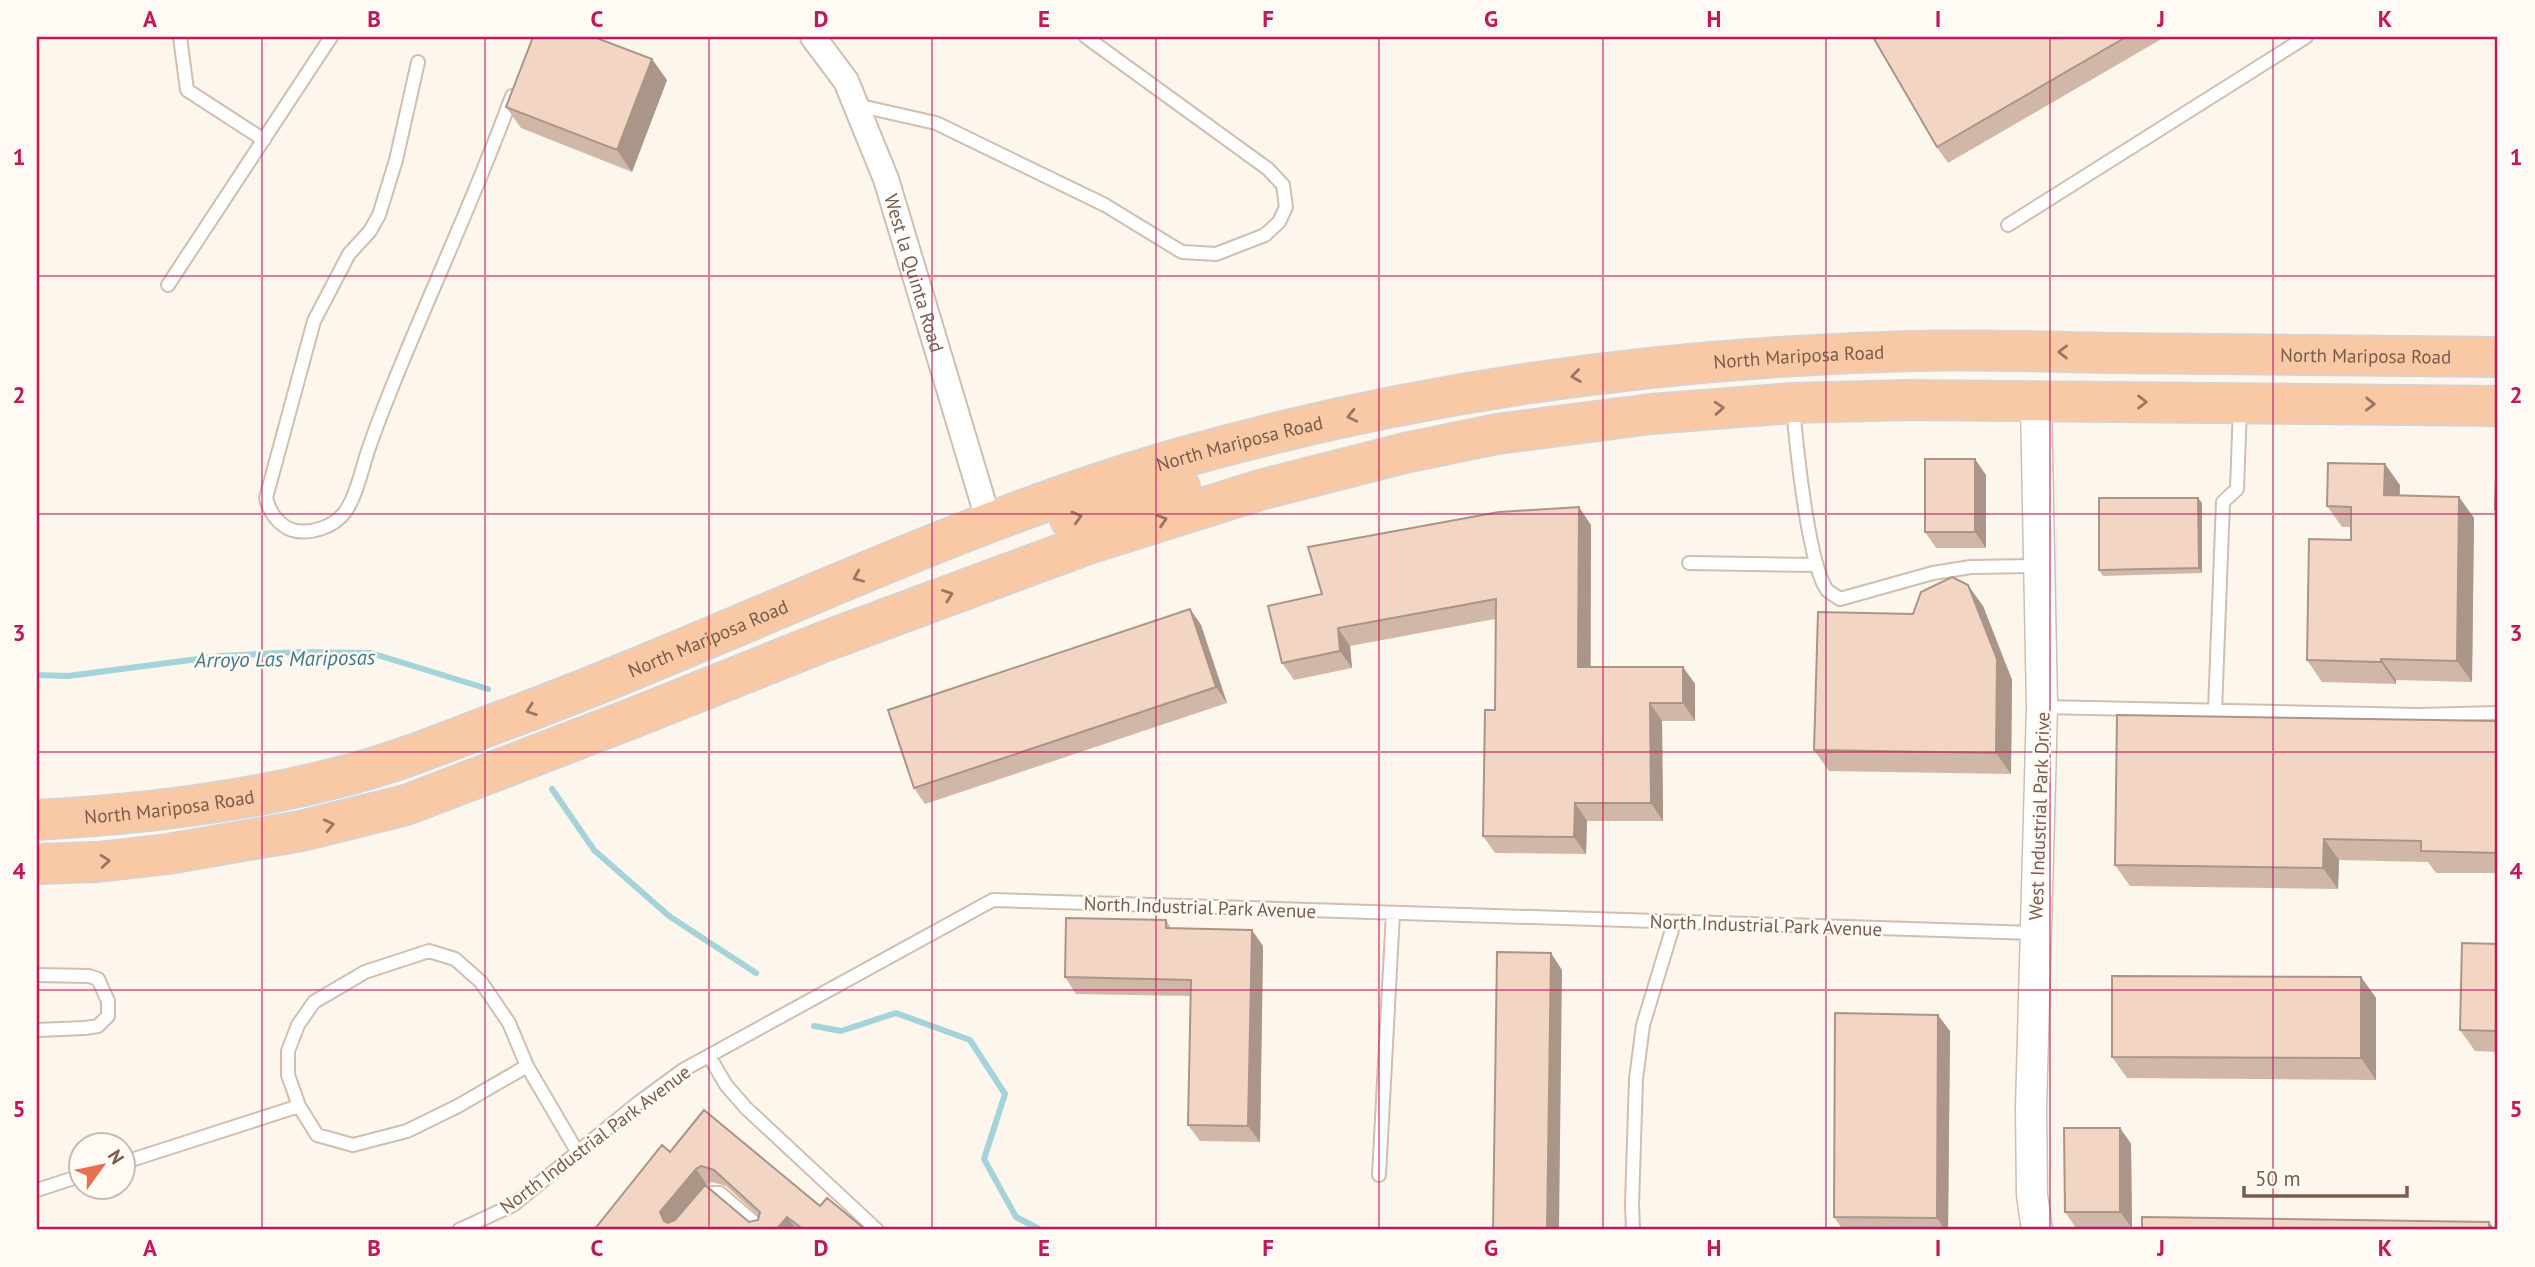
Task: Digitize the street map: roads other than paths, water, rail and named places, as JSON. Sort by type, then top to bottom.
[{"type":"highway","name":"North Mariposa Road","points":[[37,864],[98,862],[168,855],[276,836],[379,813],[435,795],[520,762],[616,704],[989,522],[1096,484],[1183,458],[1313,425],[1451,395],[1644,368],[1916,351],[2498,357]]},
{"type":"highway","points":[[2036,402],[2045,387],[2088,376],[2239,365],[2433,356]]},
{"type":"highway","points":[[1644,368],[1983,378],[2026,388],[2036,402]]},
{"type":"highway","name":"North Mariposa Road","points":[[37,820],[99,817],[240,799],[315,783],[616,704],[920,605],[1088,544],[1259,490],[1405,453],[1497,434],[1651,414],[1793,403],[1908,400],[2498,406]]},
{"type":"highway","points":[[989,522],[1002,531],[1030,531],[1275,461],[1356,444],[1524,423],[1651,414]]},
{"type":"street","name":"West la Quinta Road","points":[[813,37],[846,81],[886,179],[989,522]]},
{"type":"street","name":"West Industrial Park Drive","points":[[2036,402],[2042,707],[2031,1110],[2032,1195],[2038,1230]]},
{"type":"lane","points":[[180,37],[187,90],[264,140]]},
{"type":"lane","points":[[168,285],[331,37]]},
{"type":"lane","points":[[856,105],[936,123],[1105,205],[1182,252],[1216,254],[1265,234],[1279,222],[1286,206],[1283,185],[1268,169],[1086,37]]},
{"type":"lane","points":[[2008,225],[2306,37]]},
{"type":"lane","points":[[418,62],[396,160],[379,215],[370,231],[349,254],[314,321],[266,498],[276,518],[292,530],[321,529],[331,524],[344,514],[355,494],[366,455],[391,388],[495,144],[516,85]]},
{"type":"lane","points":[[2215,711],[2223,502],[2237,489],[2240,402]]},
{"type":"lane","points":[[1793,403],[1796,446],[1816,565],[1827,590],[1840,599],[1933,573],[1971,567],[2039,566]]},
{"type":"lane","points":[[1689,563],[1816,565]]},
{"type":"lane","points":[[2042,707],[2419,715],[2498,713]]},
{"type":"lane","name":"North Industrial Park Avenue","points":[[459,1230],[513,1205],[638,1103],[683,1070],[993,900],[2036,933]]},
{"type":"lane","points":[[1379,1175],[1393,913]]},
{"type":"lane","points":[[1633,1230],[1636,1079],[1643,1025],[1674,923]]},
{"type":"lane","points":[[527,1066],[407,1131],[353,1145],[317,1135],[299,1106],[288,1075],[288,1051],[298,1025],[314,1002],[365,972],[429,951],[455,959],[481,982],[509,1023],[527,1066],[578,1153]]},
{"type":"lane","points":[[37,975],[89,976],[98,979],[104,987],[108,1001],[108,1016],[98,1026],[37,1030]]},
{"type":"lane","points":[[709,1056],[726,1085],[746,1108],[877,1230]]},
{"type":"lane","points":[[136,1158],[299,1106]]},
{"type":"lane","points":[[37,1190],[66,1181]]},
{"type":"lane","points":[[692,1216],[712,1192],[717,1192],[760,1229]]},
{"type":"waterway","name":"Arroyo Las Mariposas","points":[[37,675],[68,676],[221,656],[300,652],[371,653],[488,689]]},
{"type":"waterway","points":[[552,789],[594,850],[669,916],[756,973]]},
{"type":"waterway","points":[[814,1026],[841,1031],[896,1013],[970,1040],[1005,1094],[984,1159],[1016,1217],[1041,1230]]}]
